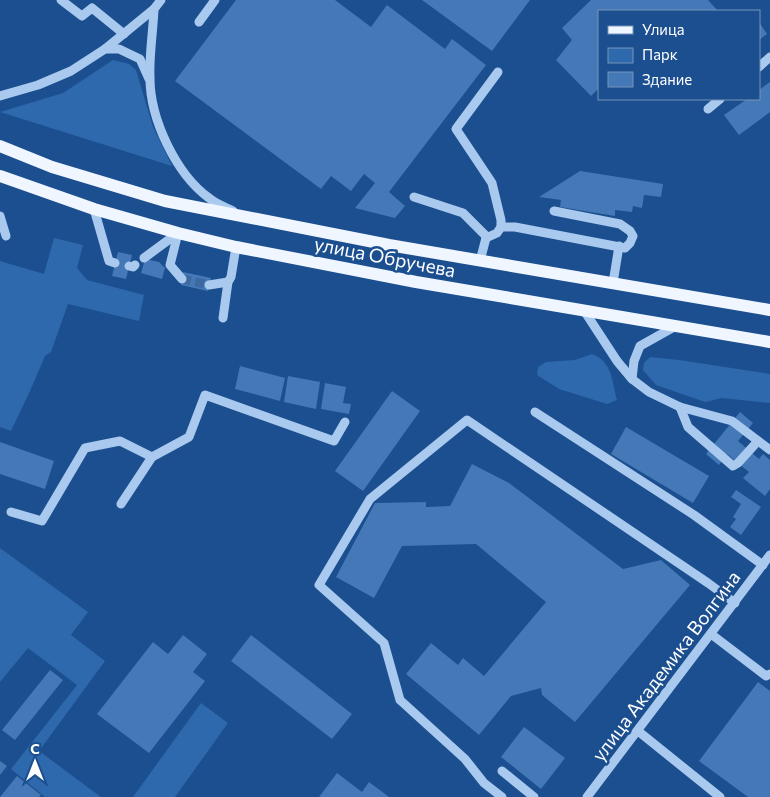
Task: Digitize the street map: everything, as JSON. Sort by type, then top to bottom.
[{"type":"main road","name":"улица Обручева","points":[[0,146],[52,167],[165,201],[389,246],[770,310]]},
{"type":"main road","name":"улица Обручева","points":[[0,176],[94,209],[236,247],[345,269],[586,312],[770,342]]},
{"type":"street","points":[[61,0],[82,16],[92,8],[124,34]]},
{"type":"street","points":[[0,96],[38,85],[71,70],[105,49],[154,10],[161,0]]},
{"type":"street","points":[[199,22],[215,0]]},
{"type":"street","points":[[154,10],[150,79],[153,103],[160,128],[185,174],[209,198],[244,217]]},
{"type":"street","points":[[105,49],[119,49],[140,59],[150,79]]},
{"type":"street","points":[[760,66],[770,57]]},
{"type":"street","points":[[486,238],[496,233],[501,227],[492,183],[456,129],[498,72]]},
{"type":"street","points":[[708,109],[719,100]]},
{"type":"street","points":[[414,197],[463,213],[485,235],[486,238],[480,261]]},
{"type":"street","points":[[94,209],[109,261],[115,262]]},
{"type":"street","points":[[501,227],[515,227],[625,248],[633,236],[630,231],[620,224],[554,211]]},
{"type":"street","points":[[0,216],[6,236]]},
{"type":"street","points":[[144,258],[178,233]]},
{"type":"street","points":[[178,233],[170,265],[182,279]]},
{"type":"street","points":[[613,284],[619,246]]},
{"type":"street","points":[[223,318],[228,282],[231,276],[236,247]]},
{"type":"street","points":[[209,284],[228,282]]},
{"type":"street","points":[[586,312],[617,361],[632,379],[649,392],[680,407],[732,421],[770,450]]},
{"type":"street","points":[[632,379],[634,361],[640,346],[674,327]]},
{"type":"street","points":[[121,504],[152,457],[188,437],[204,395],[334,441],[345,422]]},
{"type":"street","points":[[680,407],[688,427],[733,466],[758,441]]},
{"type":"street","points":[[535,412],[694,515],[763,564]]},
{"type":"street","points":[[502,797],[484,783],[465,759],[400,700],[384,643],[319,585],[370,498],[467,420],[735,603]]},
{"type":"street","points":[[10,512],[42,521],[85,448],[120,441],[152,457]]},
{"type":"street","name":"улица Академика Волгина","points":[[587,797],[770,555]]},
{"type":"street","points":[[711,634],[769,676]]},
{"type":"street","points":[[638,731],[720,797]]},
{"type":"street","points":[[502,770],[534,797]]},
{"type":"green space","points":[[113,60],[129,64],[136,70],[153,127],[172,166],[0,112],[63,93]]},
{"type":"green space","points":[[54,238],[83,245],[77,268],[87,280],[144,295],[139,321],[68,304],[51,352],[45,356],[11,431],[0,427],[0,261],[44,274]]},
{"type":"green space","points":[[592,354],[604,361],[610,372],[617,400],[607,404],[559,389],[537,375],[538,367],[546,362],[575,360]]},
{"type":"green space","points":[[650,357],[770,374],[770,403],[722,398],[705,402],[656,385],[643,370],[644,363]]},
{"type":"green space","points":[[0,548],[88,612],[71,635],[105,661],[39,751],[101,797],[45,797],[11,769],[77,685],[28,648],[0,682]]},
{"type":"green space","points":[[201,703],[228,723],[175,797],[133,797]]},
{"type":"building","points":[[236,0],[335,0],[371,27],[387,5],[445,49],[452,39],[486,65],[389,192],[405,206],[395,218],[355,208],[375,183],[364,174],[351,191],[331,176],[321,189],[175,81]]},
{"type":"building","points":[[422,0],[530,0],[492,51]]},
{"type":"building","points":[[591,0],[708,0],[717,10],[598,10],[598,89],[591,96],[556,60],[572,40],[562,28]]},
{"type":"building","points":[[760,24],[767,34],[760,39]]},
{"type":"building","points":[[770,82],[770,112],[739,135],[724,115],[746,100],[760,100],[760,89]]},
{"type":"building","points":[[580,171],[663,184],[661,197],[644,195],[642,208],[633,206],[632,212],[615,210],[615,216],[560,207],[561,200],[539,197]]},
{"type":"building","points":[[118,252],[132,255],[126,279],[112,276]]},
{"type":"building","points":[[145,259],[159,262],[165,268],[162,279],[141,273]]},
{"type":"building","points":[[183,272],[211,278],[208,291],[181,285]]},
{"type":"building","points":[[240,366],[285,378],[280,401],[235,389]]},
{"type":"building","points":[[288,376],[320,382],[316,409],[284,402]]},
{"type":"building","points":[[325,383],[346,387],[343,403],[351,404],[349,414],[321,409]]},
{"type":"building","points":[[392,391],[420,411],[363,491],[335,471]]},
{"type":"building","points":[[740,412],[753,423],[738,441],[759,459],[763,454],[770,460],[770,489],[765,496],[743,478],[749,472],[727,454],[719,465],[706,454]]},
{"type":"building","points":[[626,427],[709,476],[693,503],[611,454]]},
{"type":"building","points":[[0,442],[54,461],[45,489],[0,474]]},
{"type":"building","points":[[472,464],[509,483],[623,569],[661,560],[690,585],[575,722],[542,695],[541,688],[511,696],[479,735],[406,674],[431,643],[458,665],[463,658],[484,676],[546,602],[476,544],[402,546],[374,598],[336,577],[375,503],[426,502],[426,507],[450,506]]},
{"type":"building","points":[[736,490],[761,507],[741,535],[730,527],[736,519],[733,517],[741,504],[731,497]]},
{"type":"building","points":[[183,635],[207,654],[193,672],[205,681],[149,753],[97,714],[153,642],[168,654]]},
{"type":"building","points":[[251,635],[352,714],[332,739],[231,661]]},
{"type":"building","points":[[50,670],[63,680],[15,740],[2,730]]},
{"type":"building","points":[[758,682],[770,691],[770,797],[748,797],[699,761]]},
{"type":"building","points":[[524,727],[565,758],[541,789],[501,757]]},
{"type":"building","points":[[0,761],[7,766],[0,775]]},
{"type":"building","points":[[337,773],[362,792],[369,782],[389,797],[319,797]]},
{"type":"building","points":[[17,776],[41,795],[39,797],[0,797]]},
{"type":"tunnel","points":[[182,279],[209,285]]}]
